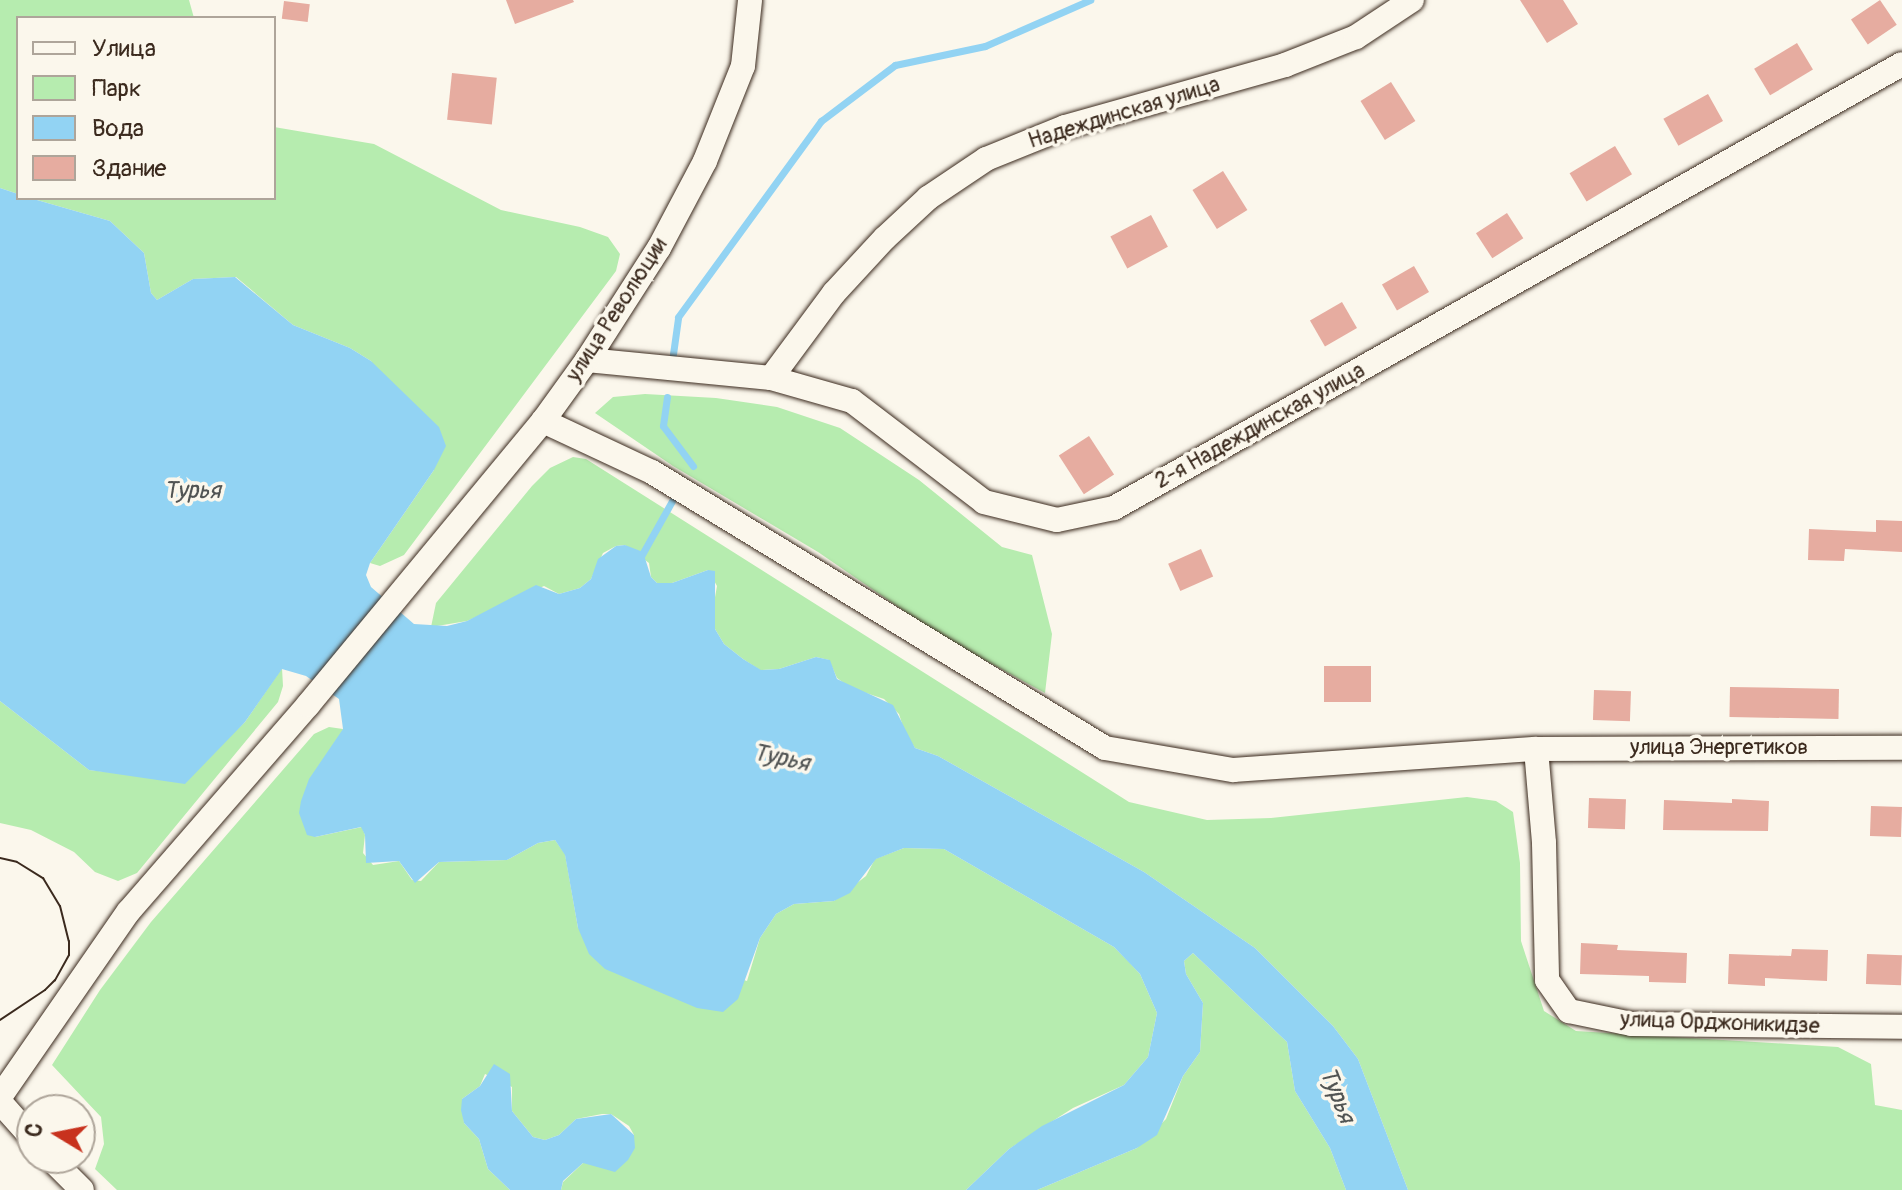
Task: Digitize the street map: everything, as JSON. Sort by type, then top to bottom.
[{"type":"street","name":"улица Революции","points":[[0,1099],[129,911],[308,705],[543,421],[587,360],[659,248],[705,161],[743,66],[750,0]]},
{"type":"street","name":"Надеждинская улица","points":[[771,378],[834,293],[885,238],[928,198],[986,159],[1065,127],[1285,65],[1356,37],[1412,0]]},
{"type":"street","name":"2-я Надеждинская улица","points":[[587,360],[771,378],[852,401],[984,502],[1057,520],[1114,508],[1902,64]]},
{"type":"street","name":"улица Энергетиков","points":[[543,421],[652,472],[1105,748],[1233,770],[1536,749],[1902,748]]},
{"type":"street","name":"улица Орджоникидзе","points":[[1536,749],[1544,843],[1547,980],[1569,1011],[1632,1024],[1902,1027]]},
{"type":"street","points":[[0,1099],[16,1118]]},
{"type":"street","points":[[66,1174],[82,1190]]},
{"type":"green space","points":[[0,0],[189,0],[193,16],[16,16],[16,193],[0,188]]},
{"type":"green space","points":[[276,127],[374,144],[501,210],[580,227],[608,237],[620,254],[616,271],[404,555],[380,566],[370,563],[434,470],[371,361],[350,348],[293,325],[236,277],[193,279],[157,300],[151,293],[144,253],[110,221],[37,200],[276,200]]},
{"type":"green space","points":[[645,394],[716,398],[777,407],[840,428],[919,480],[1002,547],[1032,555],[1052,634],[1045,693],[939,635],[818,552],[673,466],[595,413],[613,397]]},
{"type":"green space","points":[[573,457],[586,459],[1129,802],[1207,820],[1271,818],[1467,797],[1496,801],[1513,812],[1520,863],[1521,941],[1544,1011],[1576,1031],[1838,1047],[1871,1064],[1875,1105],[1902,1110],[1902,1190],[1408,1190],[1358,1059],[1333,1026],[1255,948],[1144,872],[938,756],[915,748],[905,733],[899,714],[884,699],[851,688],[837,678],[829,660],[816,657],[779,669],[760,670],[743,659],[724,644],[715,629],[712,614],[717,586],[708,570],[672,583],[657,583],[651,577],[649,563],[625,545],[616,546],[603,553],[591,579],[580,588],[559,594],[544,586],[467,621],[431,627],[436,603],[532,486],[550,468]]},
{"type":"green space","points":[[282,668],[283,686],[278,702],[137,873],[118,881],[95,872],[74,852],[31,830],[0,823],[0,701],[89,770],[134,775],[232,734],[245,722]]},
{"type":"green space","points":[[329,727],[343,729],[315,837],[362,827],[365,835],[363,853],[373,865],[399,861],[412,880],[421,881],[439,862],[507,860],[538,843],[555,840],[565,854],[578,928],[747,981],[760,938],[776,914],[794,904],[834,901],[866,876],[875,859],[904,848],[944,849],[1114,947],[1127,960],[1140,974],[1157,1013],[1148,1057],[1124,1085],[1073,1108],[1009,1149],[966,1190],[561,1190],[563,1182],[583,1163],[634,1135],[629,1126],[611,1114],[602,1114],[576,1119],[559,1135],[545,1140],[533,1137],[512,1111],[512,1087],[485,1074],[480,1086],[462,1099],[464,1123],[479,1139],[488,1169],[510,1190],[117,1190],[96,1170],[104,1144],[101,1117],[96,1112],[96,1094],[79,1094],[52,1065],[100,990],[151,922],[314,734]]},
{"type":"green space","points":[[1193,953],[1287,1042],[1295,1091],[1330,1148],[1346,1190],[1037,1190],[1137,1148],[1166,1119],[1183,1076],[1200,1052],[1203,1003],[1186,974],[1184,961]]},
{"type":"water","name":"Турья","points":[[0,188],[16,193],[16,200],[37,200],[110,221],[144,253],[151,293],[157,300],[193,279],[235,277],[293,325],[350,348],[371,361],[439,427],[446,446],[434,470],[370,563],[366,575],[371,587],[414,624],[447,626],[467,621],[536,585],[559,594],[580,588],[591,579],[598,559],[616,546],[625,545],[643,552],[651,577],[657,583],[672,583],[708,570],[715,571],[715,629],[724,644],[743,659],[761,670],[779,669],[816,657],[830,660],[837,679],[893,705],[915,748],[938,756],[1144,872],[1255,948],[1333,1026],[1358,1059],[1408,1190],[1346,1190],[1330,1148],[1295,1091],[1287,1042],[1193,953],[1184,961],[1186,974],[1203,1003],[1200,1052],[1183,1076],[1157,1135],[1137,1148],[1037,1190],[966,1190],[1009,1149],[1042,1126],[1124,1085],[1148,1057],[1157,1013],[1140,974],[1114,947],[944,849],[904,848],[876,859],[850,893],[834,901],[794,904],[776,914],[760,938],[738,999],[723,1012],[697,1008],[605,969],[589,954],[578,928],[565,855],[555,840],[538,843],[507,860],[439,862],[415,883],[399,861],[366,863],[365,835],[361,827],[315,837],[307,835],[299,813],[301,801],[309,779],[343,729],[339,699],[306,676],[282,669],[245,722],[185,784],[89,770],[0,701]]},
{"type":"water","points":[[494,1064],[510,1074],[512,1111],[533,1137],[545,1140],[559,1135],[576,1119],[611,1114],[634,1135],[635,1148],[628,1160],[615,1172],[583,1163],[563,1181],[561,1190],[510,1190],[488,1169],[479,1139],[464,1123],[461,1110],[462,1099],[480,1086]]},
{"type":"building","points":[[506,0],[573,0],[574,2],[515,24]]},
{"type":"building","points":[[1520,0],[1563,0],[1578,24],[1547,43]]},
{"type":"building","points":[[1880,0],[1897,25],[1868,44],[1851,20]]},
{"type":"building","points":[[284,1],[310,4],[308,22],[282,19]]},
{"type":"building","points":[[1797,43],[1813,70],[1770,95],[1754,69]]},
{"type":"building","points":[[452,73],[497,78],[492,124],[447,120]]},
{"type":"building","points":[[1391,82],[1415,121],[1385,140],[1360,101]]},
{"type":"building","points":[[1708,94],[1723,121],[1678,146],[1663,119]]},
{"type":"building","points":[[1615,146],[1632,174],[1587,202],[1570,173]]},
{"type":"building","points":[[1223,171],[1247,210],[1217,229],[1192,190]]},
{"type":"building","points":[[1507,213],[1523,238],[1492,258],[1476,233]]},
{"type":"building","points":[[1151,215],[1168,247],[1127,268],[1110,237]]},
{"type":"building","points":[[1414,266],[1429,292],[1397,310],[1382,284]]},
{"type":"building","points":[[1342,302],[1357,328],[1325,346],[1310,320]]},
{"type":"building","points":[[1089,436],[1114,475],[1084,494],[1059,456]]},
{"type":"building","points":[[1876,520],[1902,521],[1902,552],[1845,549],[1844,561],[1808,560],[1809,529],[1876,532]]},
{"type":"building","points":[[1201,549],[1213,576],[1180,591],[1168,564]]},
{"type":"building","points":[[1324,666],[1371,666],[1371,702],[1324,702]]},
{"type":"building","points":[[1730,687],[1839,689],[1838,719],[1729,717]]},
{"type":"building","points":[[1594,690],[1631,691],[1630,721],[1593,720]]},
{"type":"building","points":[[1589,798],[1626,799],[1625,829],[1588,828]]},
{"type":"building","points":[[1732,799],[1769,801],[1768,831],[1663,830],[1664,800],[1732,803]]},
{"type":"building","points":[[1871,806],[1902,807],[1901,837],[1870,836]]},
{"type":"building","points":[[1581,943],[1618,945],[1617,950],[1687,953],[1686,983],[1649,982],[1649,976],[1580,974]]},
{"type":"building","points":[[1792,949],[1828,950],[1827,981],[1765,978],[1765,986],[1728,984],[1729,954],[1791,956]]},
{"type":"building","points":[[1867,954],[1902,955],[1901,985],[1866,984]]},
{"type":"waterway","points":[[673,354],[678,317],[821,121],[895,65],[985,46],[1090,0]]},
{"type":"waterway","points":[[667,397],[663,426],[693,466]]},
{"type":"waterway","points":[[640,558],[672,501]]},
{"type":"tram line","points":[[0,858],[17,862],[43,878],[60,906],[69,941],[69,955],[55,980],[0,1020]]}]
